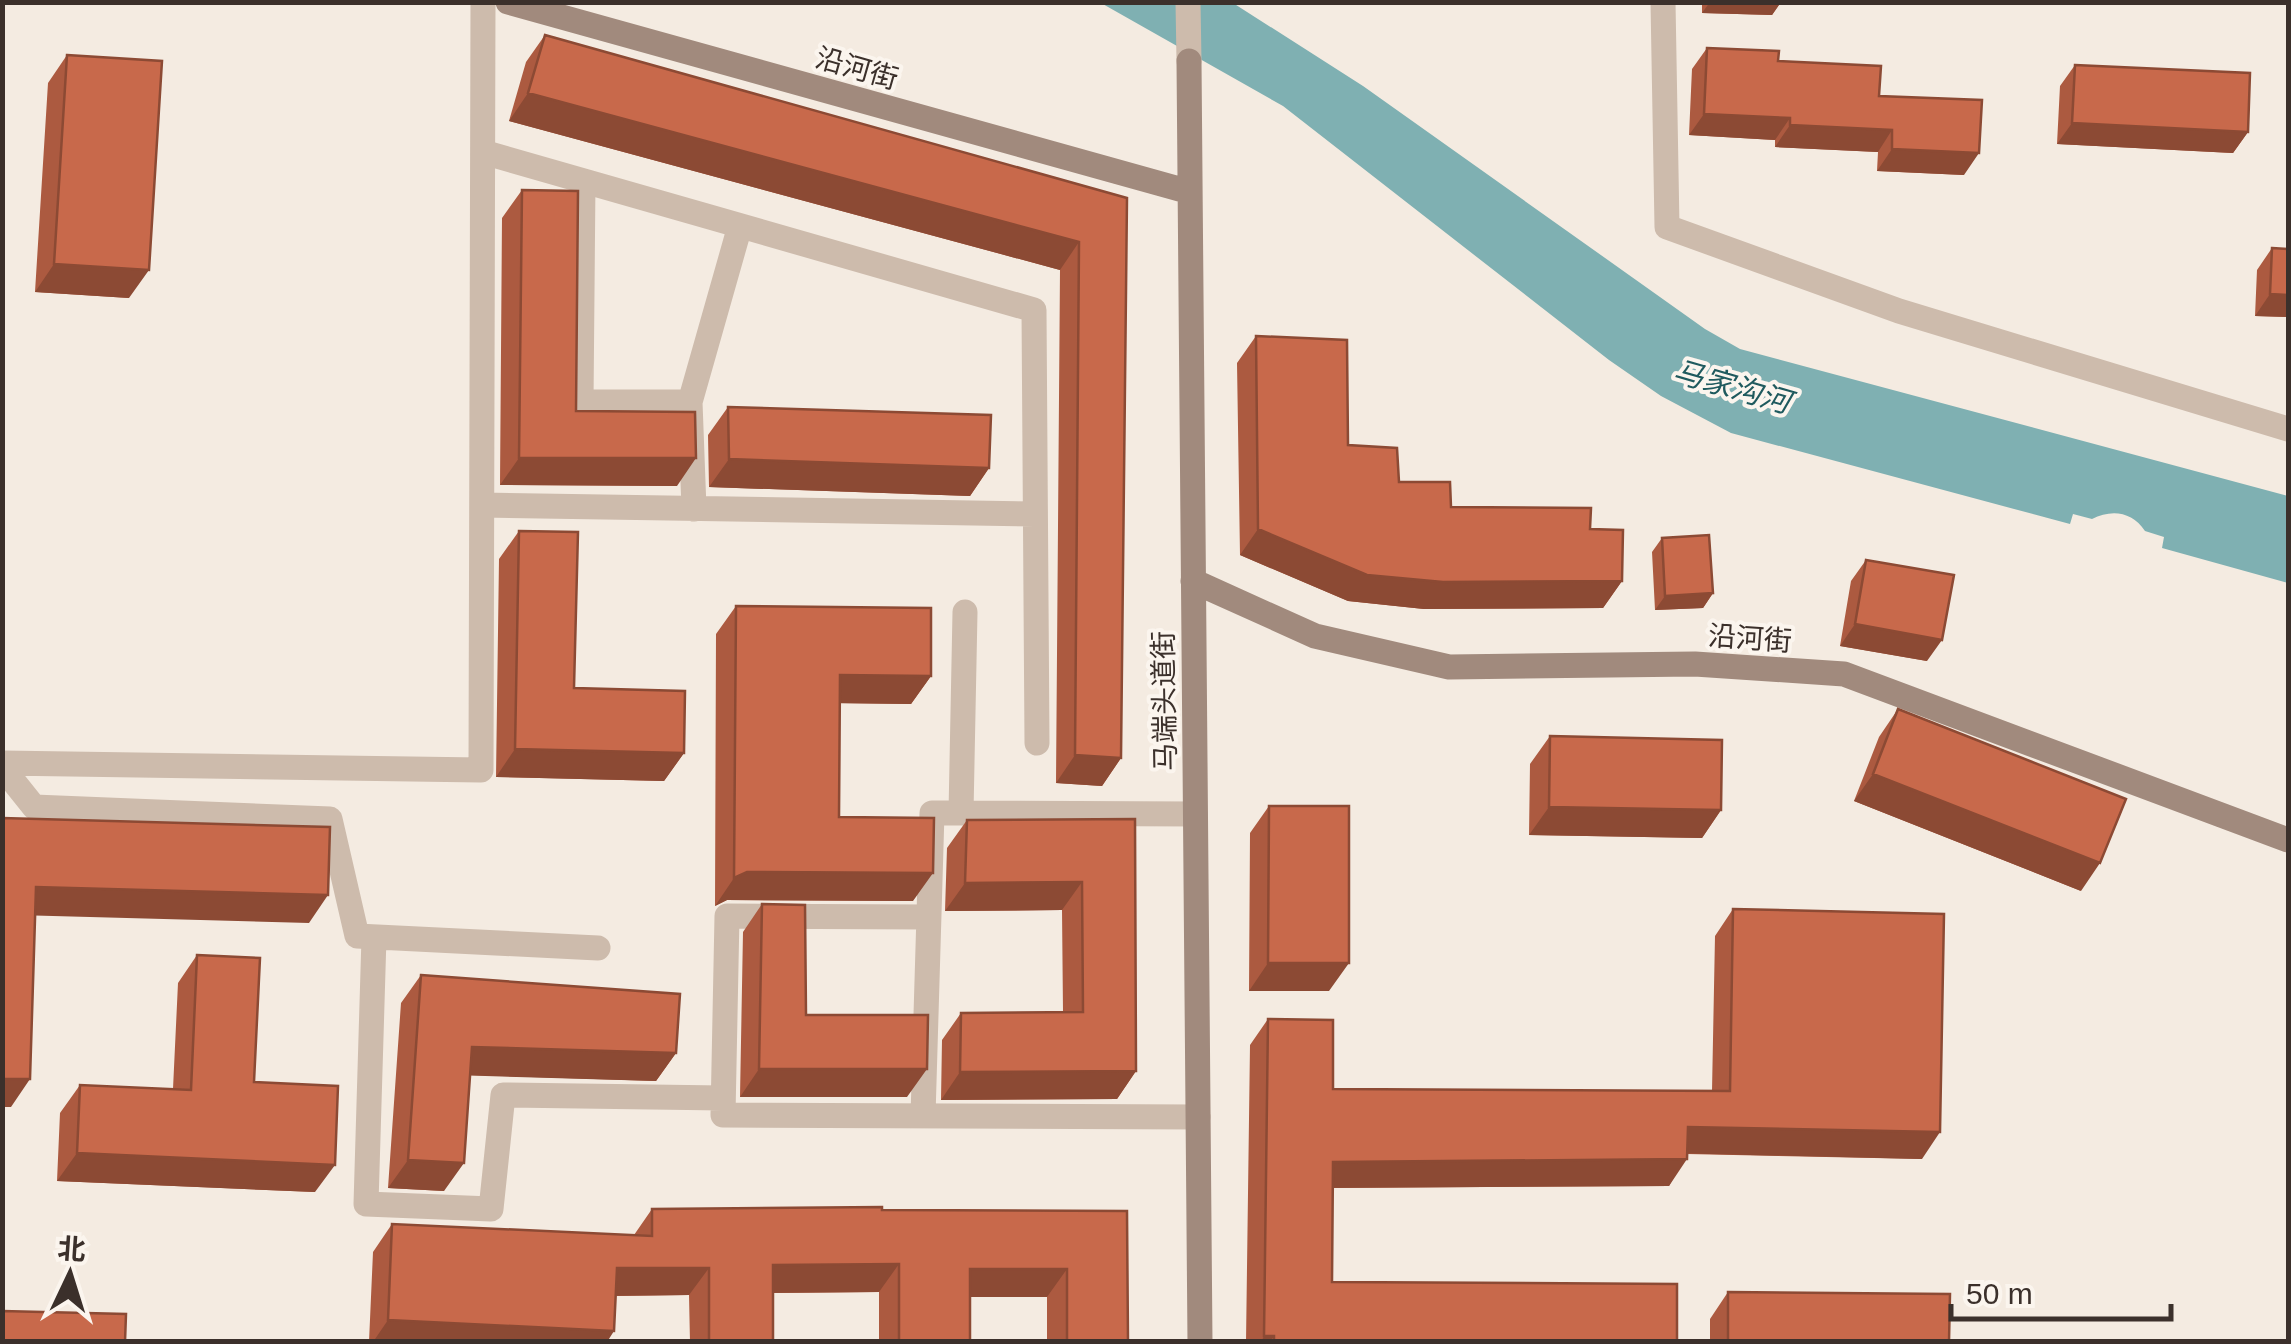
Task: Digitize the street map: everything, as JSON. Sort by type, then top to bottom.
[{"type":"street","points":[[2,765],[481,770],[483,2]]},
{"type":"street","name":"沿河街","points":[[508,2],[1190,192]]},
{"type":"street","name":"马端头道街","points":[[1188,2],[1200,1342]]},
{"type":"street","points":[[1663,2],[1667,227],[1899,311],[2288,429]]},
{"type":"street","points":[[483,152],[1034,310],[1037,743]]},
{"type":"street","points":[[583,181],[581,402],[690,402]]},
{"type":"street","points":[[694,509],[690,402],[740,226]]},
{"type":"street","points":[[482,505],[1035,514]]},
{"type":"street","name":"沿河街","points":[[1193,581],[1315,636],[1450,667],[1696,664],[1844,674],[2288,840]]},
{"type":"street","points":[[961,813],[964,612]]},
{"type":"street","points":[[2,765],[34,807],[330,819],[357,936],[598,948]]},
{"type":"street","points":[[923,1116],[932,813],[1196,814]]},
{"type":"street","points":[[928,917],[727,916],[723,1115],[1198,1116]]},
{"type":"street","points":[[374,938],[366,1204],[491,1209],[503,1096],[724,1098]]},
{"type":"water","name":"马家沟河","points":[[1101,3],[1233,3],[1363,86],[1705,329],[1740,349],[2288,496],[2288,583],[2162,548],[2164,537],[2145,531],[2134,519],[2121,514],[2092,519],[2073,514],[2070,524],[1731,433],[1661,396],[1609,360],[1283,106]]},
{"type":"building","points":[[545,35],[1127,198],[1121,758],[1075,755],[1079,242],[528,93]]},
{"type":"building","points":[[1707,48],[1779,51],[1778,61],[1881,66],[1879,96],[1982,100],[1979,153],[1892,149],[1892,130],[1790,125],[1790,118],[1704,114]]},
{"type":"building","points":[[67,55],[162,61],[149,270],[54,264]]},
{"type":"building","points":[[2075,65],[2250,73],[2248,132],[2072,123]]},
{"type":"building","points":[[522,190],[578,191],[576,411],[695,412],[696,458],[519,458]]},
{"type":"building","points":[[2272,248],[2288,249],[2288,295],[2270,294]]},
{"type":"building","points":[[1256,336],[1347,340],[1348,445],[1397,448],[1399,482],[1450,482],[1451,507],[1591,508],[1590,529],[1623,530],[1622,581],[1443,582],[1367,575],[1258,529]]},
{"type":"building","points":[[728,407],[991,415],[989,468],[729,459]]},
{"type":"building","points":[[519,531],[578,532],[574,688],[685,691],[684,753],[515,749]]},
{"type":"building","points":[[1709,535],[1713,593],[1665,596],[1662,538]]},
{"type":"building","points":[[1866,560],[1954,575],[1942,640],[1855,624]]},
{"type":"building","points":[[736,606],[931,608],[931,676],[840,675],[839,817],[934,818],[933,873],[747,872],[734,878]]},
{"type":"building","points":[[1898,709],[2126,799],[2100,863],[1873,774]]},
{"type":"building","points":[[1550,736],[1722,740],[1721,810],[1549,807]]},
{"type":"building","points":[[1269,806],[1349,806],[1349,963],[1268,963]]},
{"type":"building","points":[[2,818],[330,827],[328,895],[36,887],[30,1079],[3,1079],[2,1086]]},
{"type":"building","points":[[1135,819],[1136,1071],[960,1072],[961,1013],[1083,1012],[1082,882],[965,883],[967,820]]},
{"type":"building","points":[[762,904],[805,905],[806,1015],[928,1015],[927,1069],[759,1069]]},
{"type":"building","points":[[1733,909],[1944,914],[1940,1132],[1688,1127],[1687,1159],[1333,1162],[1332,1282],[1677,1284],[1677,1342],[1274,1342],[1274,1336],[1264,1336],[1268,1019],[1333,1020],[1333,1089],[1730,1091]]},
{"type":"building","points":[[197,955],[260,958],[254,1082],[338,1086],[335,1165],[77,1153],[80,1085],[191,1090]]},
{"type":"building","points":[[421,975],[680,994],[676,1053],[472,1047],[464,1163],[408,1160]]},
{"type":"building","points":[[652,1209],[1127,1211],[1128,1342],[1067,1342],[1067,1269],[970,1269],[970,1342],[899,1342],[899,1264],[773,1265],[773,1342],[709,1342],[709,1268],[617,1268],[614,1331],[388,1320],[392,1224],[652,1236]]},
{"type":"building","points":[[1728,1292],[1950,1294],[1949,1342],[1728,1342]]},
{"type":"building","points":[[2,1311],[126,1314],[125,1342],[2,1342]]}]
